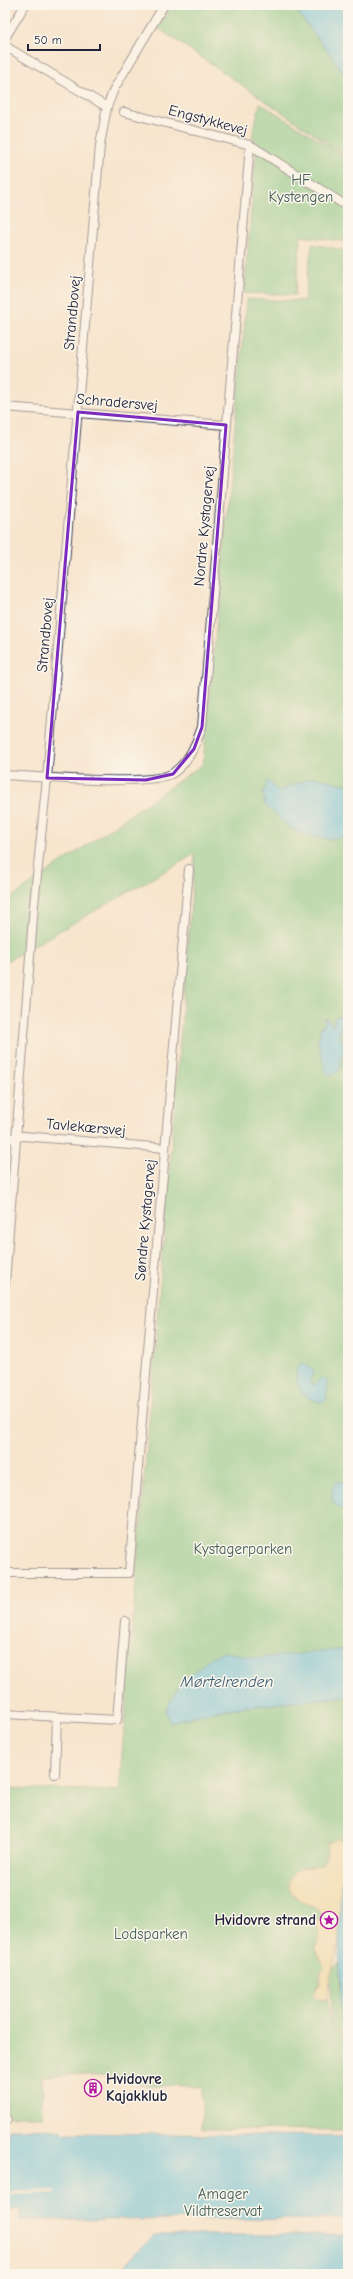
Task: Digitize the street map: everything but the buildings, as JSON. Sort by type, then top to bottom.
[{"type":"street","points":[[5,38],[25,5]]},
{"type":"street","name":"Strandbovej","points":[[5,1283],[34,905],[47,778],[100,145],[107,107],[114,89],[164,5]]},
{"type":"street","points":[[5,46],[107,107]]},
{"type":"street","name":"Engstykkevej","points":[[124,112],[250,145],[342,203]]},
{"type":"street","name":"Nordre Kystagervej","points":[[5,775],[47,778],[146,780],[173,774],[194,749],[202,727],[250,145]]},
{"type":"street","name":"Schradersvej","points":[[5,407],[226,425]]},
{"type":"street","name":"Søndre Kystagervej","points":[[5,1573],[129,1573],[189,869]]},
{"type":"street","name":"Tavlekærsvej","points":[[5,1139],[17,1136],[165,1148]]},
{"type":"street","points":[[5,1714],[57,1718],[117,1720],[125,1621]]},
{"type":"street","points":[[55,1774],[57,1718]]},
{"type":"highlighted area","points":[[78,412],[226,425],[202,727],[194,749],[173,774],[146,780],[47,778]]},
{"type":"green space","points":[[172,5],[292,5],[348,78],[348,157],[158,28]]},
{"type":"green space","name":"HF Kystengen","points":[[260,103],[348,158],[348,242],[301,236],[295,295],[244,293],[257,142],[252,137]]},
{"type":"green space","name":"Kystagerparken","points":[[312,244],[348,251],[348,1689],[166,1710],[170,1722],[218,1710],[348,1696],[348,1842],[329,1842],[325,1862],[317,1867],[304,1867],[294,1896],[317,1907],[323,1916],[316,1923],[319,1931],[318,1952],[324,1966],[320,1975],[321,1982],[314,1990],[318,1999],[327,2001],[330,2026],[348,2043],[348,2130],[202,2129],[202,2086],[140,2085],[133,2080],[122,2077],[94,2075],[42,2076],[43,2116],[9,2116],[7,2114],[8,2076],[5,2076],[5,1788],[119,1791],[195,854],[5,962],[5,902],[203,764],[247,299],[304,301]]},
{"type":"green space","points":[[348,1942],[348,2040],[331,2025],[330,1971],[346,1958]]},
{"type":"sand","name":"Hvidovre strand","points":[[336,1839],[348,1842],[348,1859],[341,1886],[339,1942],[328,1986],[327,2001],[316,1998],[313,1994],[321,1982],[320,1972],[324,1966],[316,1949],[319,1931],[316,1923],[323,1916],[319,1911],[294,1896],[290,1890],[289,1884],[296,1871],[319,1866],[323,1863],[327,1857],[327,1844]]},
{"type":"water","points":[[292,5],[338,5],[348,18],[348,78]]},
{"type":"water","points":[[314,777],[348,785],[348,837],[318,838],[296,832],[287,826],[265,805],[263,793],[268,781],[278,791]]},
{"type":"water","points":[[343,1015],[347,1025],[342,1022],[339,1035],[346,1049],[342,1057],[340,1068],[335,1074],[330,1076],[326,1072],[318,1042],[321,1026],[324,1026],[325,1018],[329,1020],[332,1026],[334,1023],[334,1018]]},
{"type":"water","points":[[303,1363],[315,1372],[309,1381],[311,1384],[314,1385],[323,1377],[327,1381],[327,1398],[323,1402],[316,1401],[304,1395],[298,1386],[296,1380],[297,1366]]},
{"type":"water","points":[[335,1482],[348,1482],[348,1511],[342,1510],[333,1501],[332,1492]]},
{"type":"water","name":"Mørtelrenden","points":[[348,1649],[348,1696],[218,1710],[170,1722],[166,1710],[177,1688],[211,1657],[225,1652],[258,1658]]},
{"type":"water","points":[[348,1859],[348,2038],[342,2025],[339,1942],[341,1886]]},
{"type":"water","name":"Amager Vildtreservat","points":[[8,2129],[63,2130],[63,2133],[348,2136],[348,2219],[20,2220],[20,2210],[5,2210],[5,2196],[9,2196],[8,2143],[5,2142],[5,2138],[8,2138]]},
{"type":"water","points":[[154,2235],[348,2235],[348,2274],[122,2274],[127,2262]]},
{"type":"pier","points":[[55,2190],[56,2193],[9,2195],[9,2192]]},
{"type":"place","name":"Hvidovre strand","points":[[329,1920]]},
{"type":"place","name":"Hvidovre Kajakklub","points":[[93,2088]]},
{"type":"park label","name":"Lodsparken","points":[[151,1934]]}]
